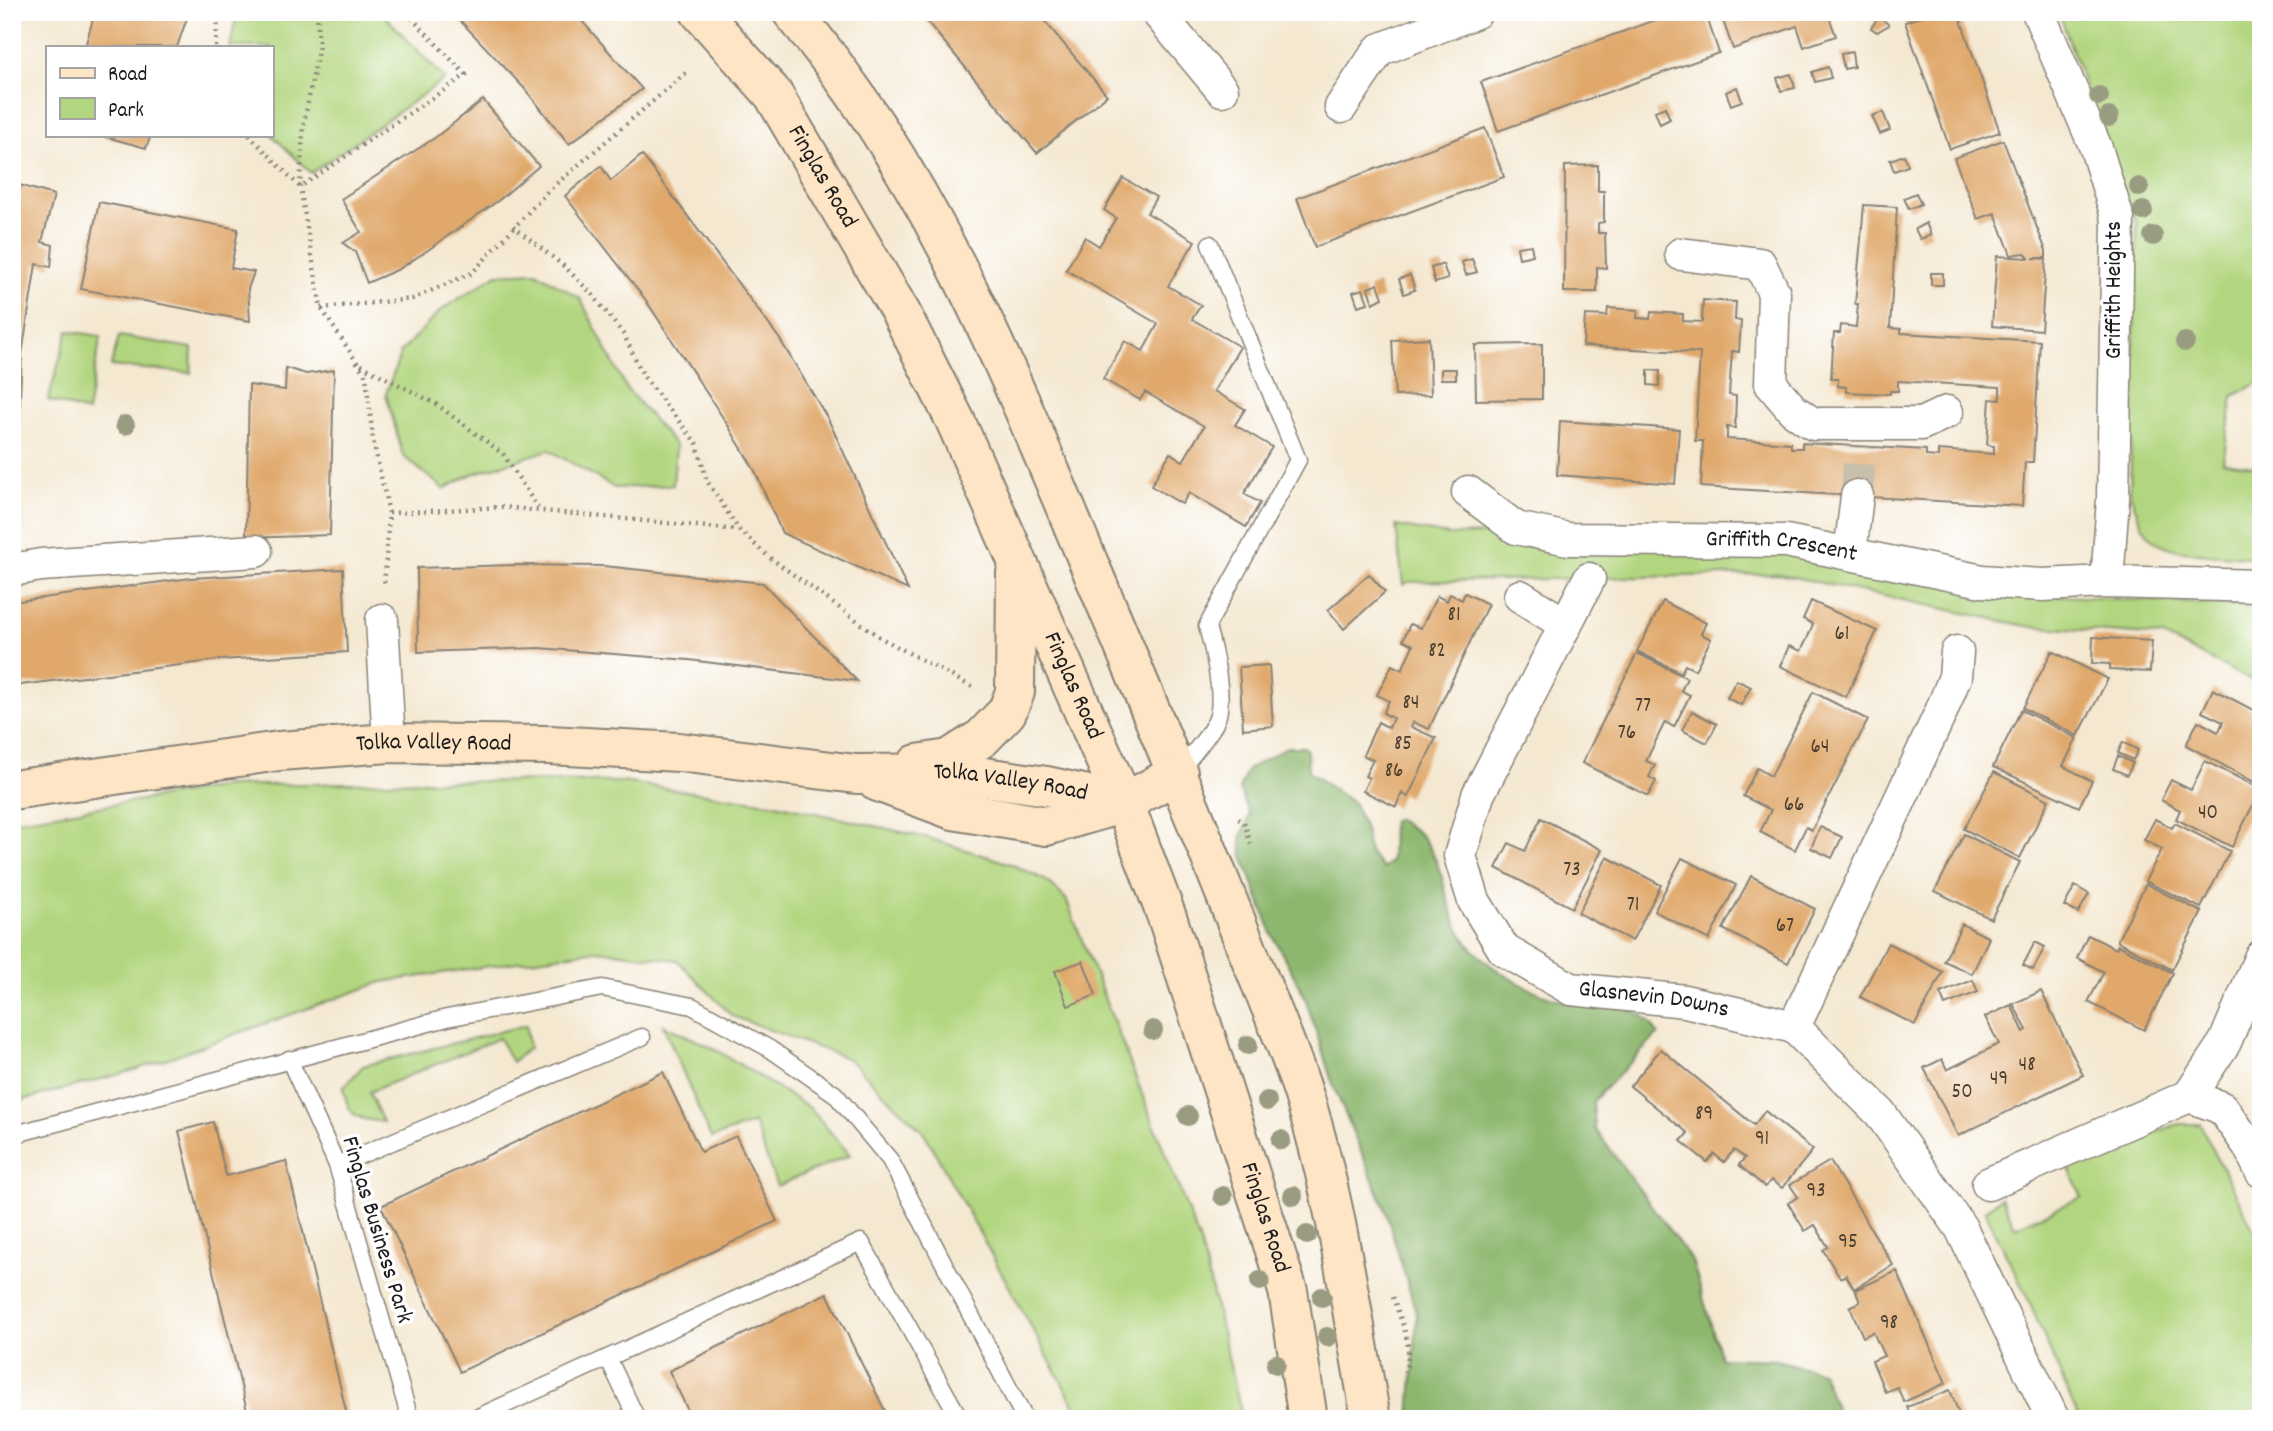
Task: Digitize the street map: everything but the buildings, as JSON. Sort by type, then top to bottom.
[{"type":"main road","name":"Finglas Road","points":[[700,12],[773,94],[901,313],[955,420],[1124,803],[1177,946],[1288,1291],[1308,1419]]},
{"type":"main road","points":[[792,12],[820,45],[888,141],[936,229],[1014,385],[1178,773],[1306,1101],[1341,1247],[1371,1419]]},
{"type":"main road","points":[[856,774],[949,759],[982,738],[1007,712],[1015,692],[1016,563]]},
{"type":"main road","name":"Tolka Valley Road","points":[[12,790],[279,751],[389,743],[549,745],[679,752],[856,774],[956,773],[1047,786],[1124,803],[1178,773]]},
{"type":"street","points":[[1157,12],[1222,90]]},
{"type":"street","points":[[1341,107],[1379,50],[1476,12]]},
{"type":"street","name":"Griffith Heights","points":[[2038,12],[2096,148],[2118,219],[2113,499],[2107,582]]},
{"type":"street","points":[[1681,254],[1760,264],[1774,293],[1771,384],[1793,410],[1813,424],[1860,436],[1921,424],[1947,412]]},
{"type":"street","name":"Griffith Crescent","points":[[1468,492],[1516,528],[1568,539],[1786,541],[1982,581],[2042,585],[2107,582],[2261,586]]},
{"type":"street","points":[[1850,554],[1857,496]]},
{"type":"street","points":[[12,570],[41,565],[256,551]]},
{"type":"street","name":"Glasnevin Downs","points":[[1589,579],[1478,795],[1460,856],[1474,901],[1504,950],[1571,989],[1685,1001],[1794,1027]]},
{"type":"street","points":[[1520,596],[1566,625]]},
{"type":"street","points":[[382,620],[389,743]]},
{"type":"street","points":[[1957,652],[1955,677],[1941,712],[1794,1027],[1880,1113],[1961,1228],[2053,1419]]},
{"type":"street","points":[[1988,1184],[2189,1096],[2225,1042],[2261,956]]},
{"type":"street","points":[[2189,1096],[2222,1108],[2249,1146],[2261,1171]]},
{"type":"lane","points":[[1178,773],[1216,722],[1220,709],[1216,665],[1207,626],[1298,460],[1210,244]]},
{"type":"lane","points":[[12,1135],[447,1018],[602,988],[692,1006],[770,1049],[835,1094],[890,1160],[1024,1419]]},
{"type":"lane","points":[[337,1165],[642,1037]]},
{"type":"lane","name":"Finglas Business Park","points":[[289,1059],[337,1165],[410,1419]]},
{"type":"lane","points":[[474,1419],[861,1242],[960,1419]]},
{"type":"lane","points":[[608,1358],[637,1419]]},
{"type":"path","points":[[216,46],[218,12]]},
{"type":"path","points":[[317,12],[319,45],[303,128],[300,187],[321,308],[366,376],[373,440],[389,513],[382,620]]},
{"type":"path","points":[[300,187],[466,75],[406,12]]},
{"type":"path","points":[[321,308],[412,299],[472,273],[548,191],[687,72]]},
{"type":"path","points":[[250,136],[300,187]]},
{"type":"path","points":[[513,226],[593,295],[624,335],[644,377],[697,444],[707,481],[739,530],[769,557],[881,638],[983,693]]},
{"type":"path","points":[[358,364],[436,404],[503,454],[538,509]]},
{"type":"path","points":[[389,513],[502,507],[739,530]]},
{"type":"green space","points":[[237,12],[381,12],[445,79],[311,173],[273,136],[273,46],[230,46]]},
{"type":"green space","points":[[2059,12],[2261,12],[2261,382],[2233,396],[2223,462],[2261,467],[2261,558],[2190,552],[2163,545],[2149,536],[2136,511],[2130,492],[2137,223],[2109,156]]},
{"type":"green space","points":[[536,272],[580,298],[626,388],[676,446],[673,485],[615,488],[549,450],[472,474],[444,489],[403,456],[386,394],[401,352],[440,311],[497,274]]},
{"type":"green space","points":[[68,331],[101,336],[87,412],[48,400]]},
{"type":"green space","points":[[119,336],[192,348],[191,373],[111,366]]},
{"type":"green space","points":[[1396,526],[1449,535],[1508,534],[1780,552],[2026,594],[2261,607],[2261,685],[2163,636],[2026,626],[1779,574],[1408,582],[1403,585]]},
{"type":"green space","points":[[1287,747],[1304,747],[1307,751],[1308,771],[1354,804],[1365,829],[1369,852],[1383,869],[1391,861],[1392,821],[1396,819],[1419,834],[1438,867],[1460,930],[1469,945],[1492,966],[1521,984],[1552,998],[1577,1004],[1627,1008],[1648,1021],[1658,1034],[1593,1101],[1595,1129],[1692,1261],[1721,1358],[1777,1360],[1822,1372],[1839,1419],[1410,1419],[1417,1315],[1384,1206],[1333,1085],[1305,997],[1272,934],[1242,854],[1241,838],[1250,815],[1239,789],[1248,769]]},
{"type":"green space","points":[[426,781],[622,782],[776,804],[928,838],[1011,864],[1047,881],[1066,899],[1201,1245],[1243,1419],[1082,1419],[925,1134],[849,1059],[732,1016],[677,960],[598,950],[382,982],[135,1070],[12,1103],[12,821],[228,786]]},
{"type":"green space","points":[[526,1025],[529,1048],[512,1062],[499,1038],[369,1092],[383,1122],[359,1117],[348,1105],[343,1088],[363,1066]]},
{"type":"green space","points":[[663,1025],[713,1048],[810,1108],[850,1155],[777,1186],[754,1123],[711,1138]]},
{"type":"green space","points":[[2179,1124],[2200,1124],[2261,1244],[2261,1419],[2079,1419],[2028,1299],[1985,1211],[2001,1197],[2015,1227],[2082,1197],[2066,1162]]},
{"type":"tunnel","points":[[1857,496],[1860,447]]}]
